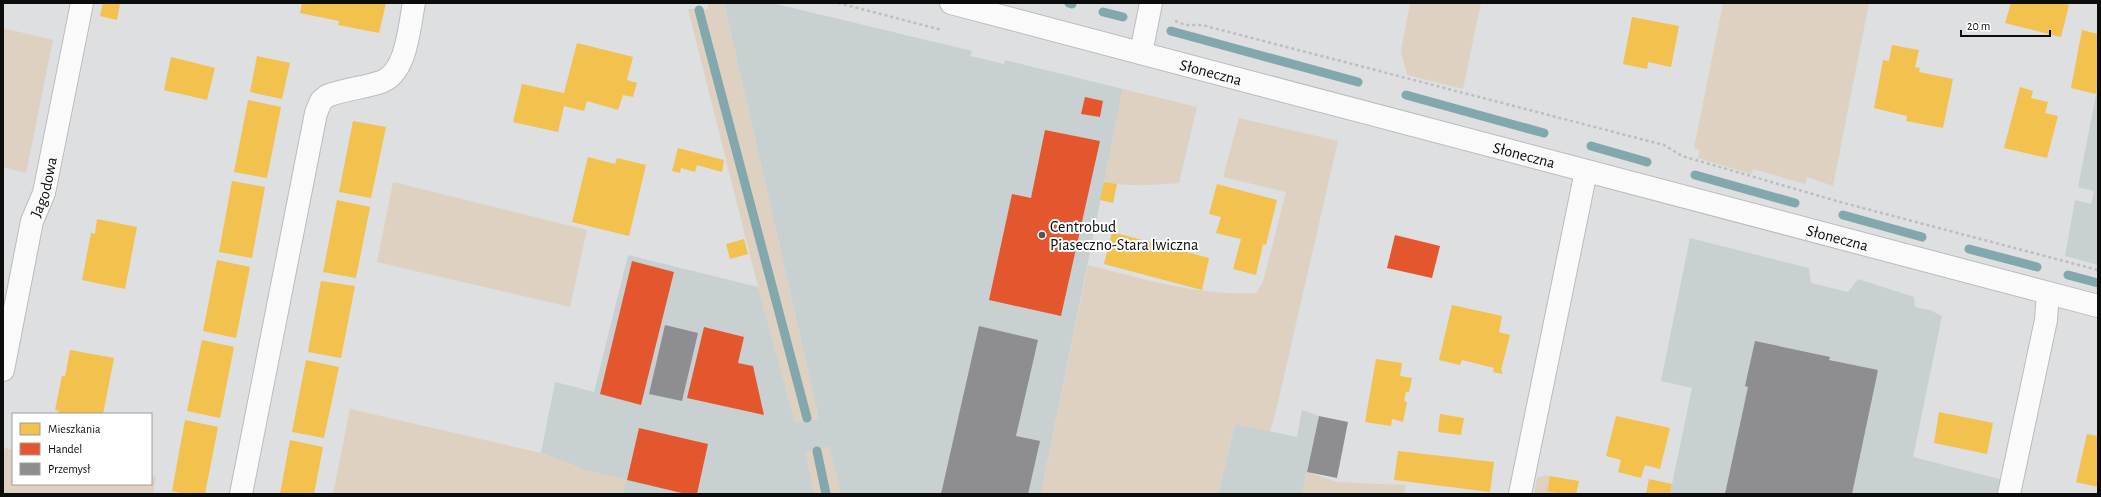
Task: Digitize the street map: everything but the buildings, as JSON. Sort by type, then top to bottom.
[{"type":"main road","name":"Jagodowa","points":[[3,370],[32,221],[44,193],[82,3]]},
{"type":"main road","points":[[241,494],[316,112],[321,101],[327,96],[380,82],[395,72],[403,57],[414,3]]},
{"type":"main road","name":"Słoneczna","points":[[951,3],[2098,306]]},
{"type":"main road","points":[[1141,53],[1150,8]]},
{"type":"main road","points":[[1520,494],[1586,171]]},
{"type":"main road","points":[[2009,494],[2046,320],[2048,293]]},
{"type":"path","points":[[1150,8],[1186,25],[1202,25],[1664,145],[1682,156],[1834,201],[2098,270]]},
{"type":"shaded area","points":[[708,3],[724,3],[819,419],[795,423],[758,287],[688,9],[708,9]]},
{"type":"shaded area","points":[[724,3],[772,3],[972,51],[970,56],[1004,64],[1005,60],[1123,89],[1041,494],[622,494],[626,480],[585,470],[541,453],[555,382],[594,392],[628,255],[758,287],[795,422],[819,419]]},
{"type":"shaded area","points":[[1410,3],[1481,3],[1463,89],[1407,75],[1401,51]]},
{"type":"shaded area","points":[[1723,3],[1869,3],[1833,186],[1807,177],[1805,184],[1753,169],[1751,174],[1698,158],[1700,150],[1694,148]]},
{"type":"shaded area","points":[[3,28],[53,40],[26,173],[3,167]]},
{"type":"shaded area","points":[[2098,85],[2098,265],[2065,256],[2075,200],[2091,204],[2094,191],[2078,187]]},
{"type":"shaded area","points":[[1123,89],[1197,107],[1179,183],[1132,185],[1104,182]]},
{"type":"shaded area","points":[[1239,118],[1338,141],[1270,432],[1235,424],[1218,494],[1041,494],[1088,265],[1150,281],[1213,292],[1256,293],[1263,282],[1286,192],[1223,177]]},
{"type":"shaded area","points":[[393,182],[587,230],[570,307],[377,262]]},
{"type":"shaded area","points":[[1690,238],[1809,268],[1811,283],[1848,292],[1858,279],[1914,297],[1915,307],[1930,310],[1942,316],[1913,457],[2003,480],[2000,494],[1670,494],[1692,388],[1661,381]]},
{"type":"shaded area","points":[[350,409],[541,453],[585,470],[627,480],[622,494],[333,494]]},
{"type":"shaded area","points":[[1302,410],[1319,416],[1302,494],[1218,494],[1235,424],[1297,437]]},
{"type":"shaded area","points":[[830,446],[841,494],[814,494],[805,452]]},
{"type":"shaded area","points":[[5,448],[12,450],[12,485],[152,485],[152,476],[156,477],[153,494],[3,494],[3,461]]},
{"type":"shaded area","points":[[1307,472],[1337,482],[1406,485],[1404,494],[1302,494]]},
{"type":"shaded area","points":[[1547,475],[1550,476],[1547,491],[1561,494],[1534,494],[1537,478]]},
{"type":"waterway","points":[[699,10],[807,418]]},
{"type":"waterway","points":[[1103,12],[1123,17]]},
{"type":"waterway","points":[[1171,31],[1358,82]]},
{"type":"waterway","points":[[1406,95],[1544,133]]},
{"type":"waterway","points":[[1591,146],[1647,162]]},
{"type":"waterway","points":[[1695,175],[1795,203]]},
{"type":"waterway","points":[[1843,215],[1922,237]]},
{"type":"waterway","points":[[1969,249],[2037,267]]},
{"type":"waterway","points":[[2068,275],[2098,283]]},
{"type":"waterway","points":[[817,451],[826,494]]},
{"type":"place","name":"Centrobud Piaseczno-Stara Iwiczna","points":[[1042,235]]}]
